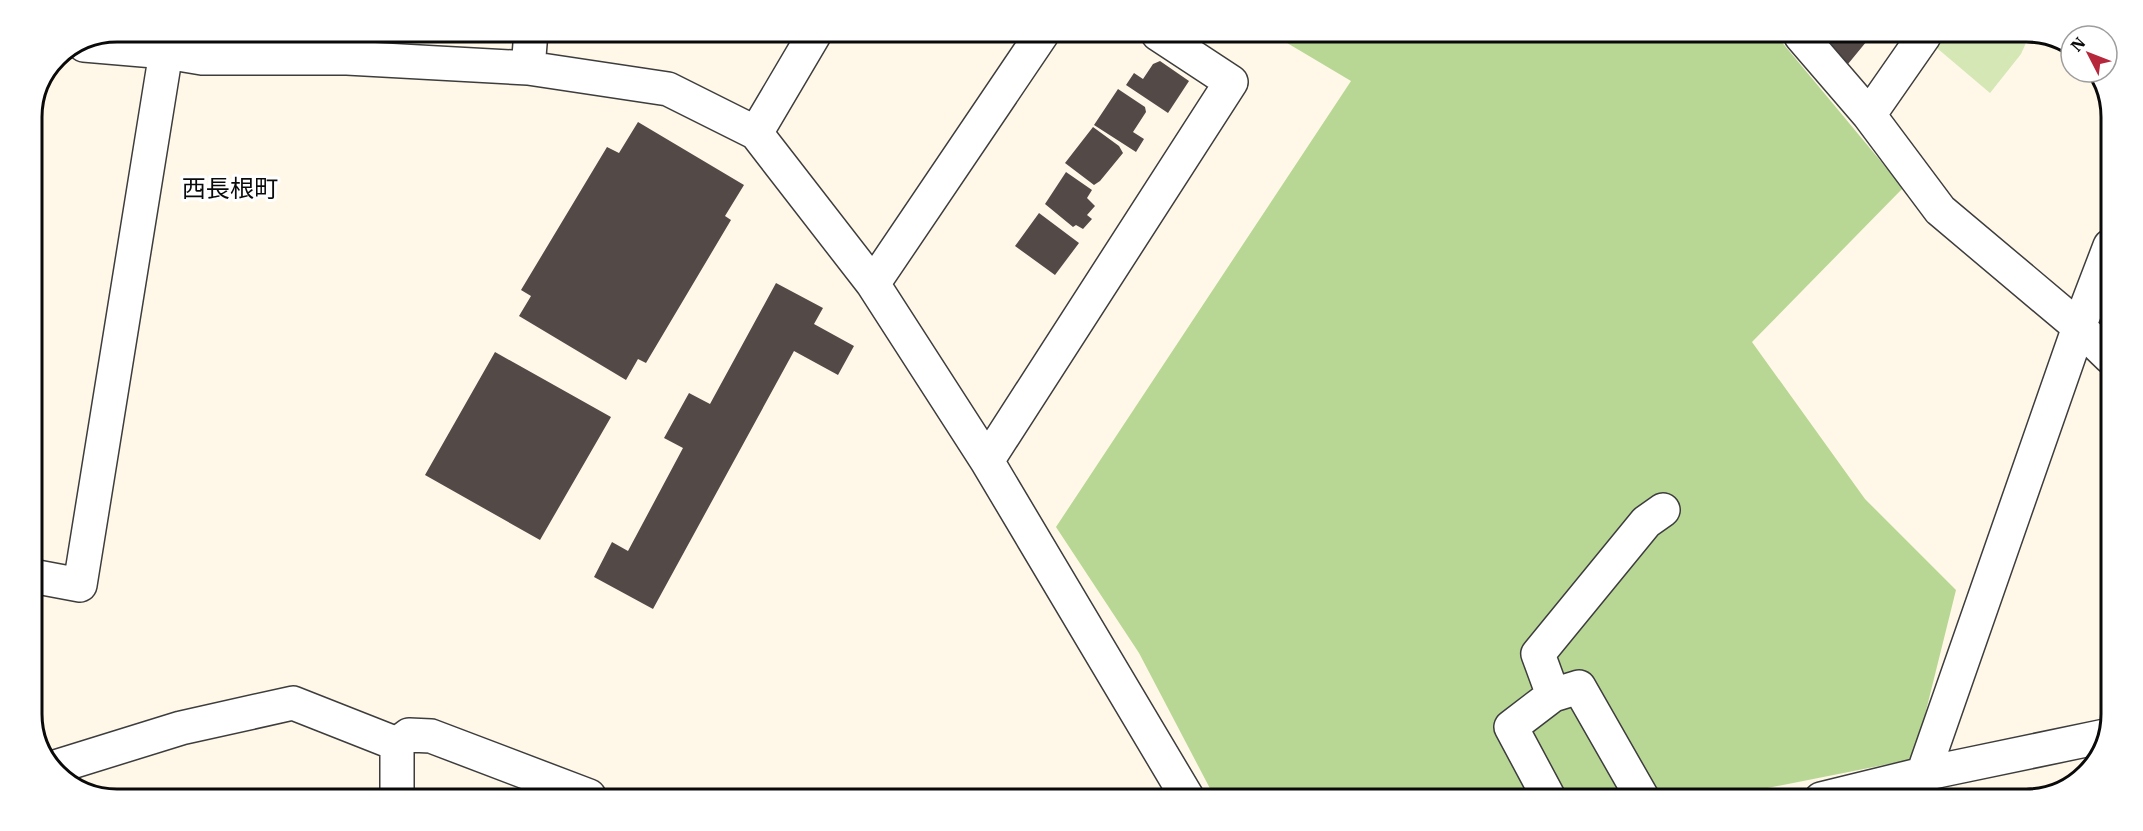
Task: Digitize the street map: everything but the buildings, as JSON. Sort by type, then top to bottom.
[{"type":"street","points":[[528,68],[530,42]]},
{"type":"street","points":[[756,133],[810,42]]},
{"type":"street","points":[[873,284],[1037,42]]},
{"type":"street","points":[[987,461],[1231,82],[1170,42]]},
{"type":"street","points":[[1806,42],[1869,116],[1940,210],[2079,327],[2101,348]]},
{"type":"street","points":[[1869,116],[1920,42]]},
{"type":"street","points":[[94,46],[166,52],[202,45],[347,45],[528,68],[668,89],[756,133],[873,284],[987,461],[1181,789]]},
{"type":"street","points":[[42,578],[80,585],[166,52]]},
{"type":"street","points":[[1923,774],[2101,270]]},
{"type":"street","points":[[1553,695],[1538,654],[1646,522],[1663,510]]},
{"type":"street","points":[[1544,789],[1511,727],[1553,695],[1579,687],[1637,789]]},
{"type":"street","points":[[62,765],[181,728],[293,703],[397,744]]},
{"type":"street","points":[[397,744],[409,735],[430,736],[570,789]]},
{"type":"street","points":[[1862,789],[1923,774],[2096,740]]},
{"type":"street","points":[[397,744],[397,789]]},
{"type":"green space","points":[[1285,42],[1782,42],[1903,188],[1752,342],[1865,499],[1956,590],[1914,759],[1762,789],[1210,789],[1139,653],[1056,527],[1351,81]]},
{"type":"green space","points":[[2026,42],[2021,54],[1990,93],[1931,43]]},
{"type":"district","name":"西長根町","points":[[230,189]]}]
